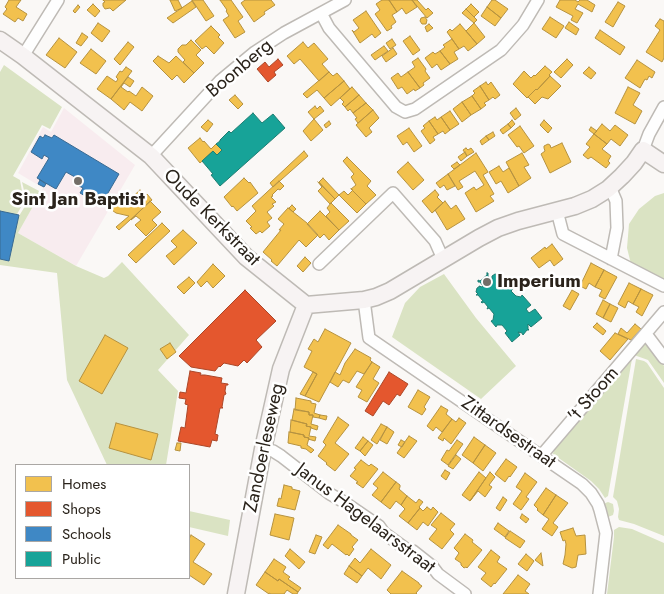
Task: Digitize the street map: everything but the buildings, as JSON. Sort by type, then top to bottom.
[{"type":"street","points":[[23,56],[58,0]]},
{"type":"street","name":"Boonberg","points":[[151,156],[220,81],[255,52],[284,33],[345,0]]},
{"type":"street","points":[[321,13],[329,28],[396,107],[405,112],[415,109],[501,50],[522,25],[538,0]]},
{"type":"street","name":"Oude Kerkstraat","points":[[0,40],[151,156],[246,257],[306,305]]},
{"type":"street","points":[[306,305],[364,300],[390,291],[498,228],[518,221],[557,212],[592,199],[610,187],[634,163],[643,150],[649,134],[664,107]]},
{"type":"street","points":[[643,150],[664,164]]},
{"type":"street","points":[[610,187],[616,201],[618,228],[611,259]]},
{"type":"street","points":[[319,264],[392,193],[435,241],[443,259]]},
{"type":"street","points":[[557,212],[563,234],[664,286]]},
{"type":"street","name":"Zittardsestraat","points":[[364,300],[369,338],[582,484],[591,493],[598,504],[606,533],[599,594]]},
{"type":"street","name":"Zandoerleseweg","points":[[236,594],[281,369],[306,305]]},
{"type":"street","name":"'t Stoom","points":[[541,456],[664,312]]},
{"type":"street","points":[[646,334],[664,358]]},
{"type":"street","name":"Janus Hagelaarsstraat","points":[[264,449],[273,451],[281,456],[330,494],[378,526],[384,533],[406,549],[413,551],[432,566],[438,574],[465,594]]},
{"type":"shaded area","name":"Sint Jan Baptist","points":[[64,108],[135,165],[76,266],[18,233],[43,188],[18,173],[43,127],[51,132]]},
{"type":"green space","points":[[4,65],[62,107],[50,129],[42,125],[13,176],[20,180],[24,202],[9,228],[11,229],[27,203],[22,182],[41,192],[18,233],[76,266],[104,278],[122,262],[189,335],[158,370],[178,391],[166,464],[107,464],[67,380],[57,273],[0,265],[0,72]]},
{"type":"green space","points":[[664,193],[664,280],[631,264],[627,248],[629,224],[639,209],[655,196]]},
{"type":"green space","points":[[444,274],[476,318],[516,366],[481,399],[392,337],[405,303],[420,287]]},
{"type":"green space","points":[[645,343],[653,350],[664,366],[664,383],[648,360],[634,355]]},
{"type":"green space","points":[[632,359],[608,496],[605,498],[591,481],[553,454],[554,449]]},
{"type":"green space","points":[[636,359],[647,363],[664,388],[664,536],[619,520],[617,501],[613,497]]},
{"type":"green space","points":[[608,502],[613,504],[614,511],[613,515],[608,517],[603,504]]},
{"type":"green space","points":[[190,511],[230,520],[228,536],[190,527]]},
{"type":"green space","points":[[619,527],[632,529],[664,543],[664,594],[607,594],[614,530]]},
{"type":"place","name":"Sint Jan Baptist","points":[[78,181]]},
{"type":"place","name":"Imperium","points":[[487,282]]}]
